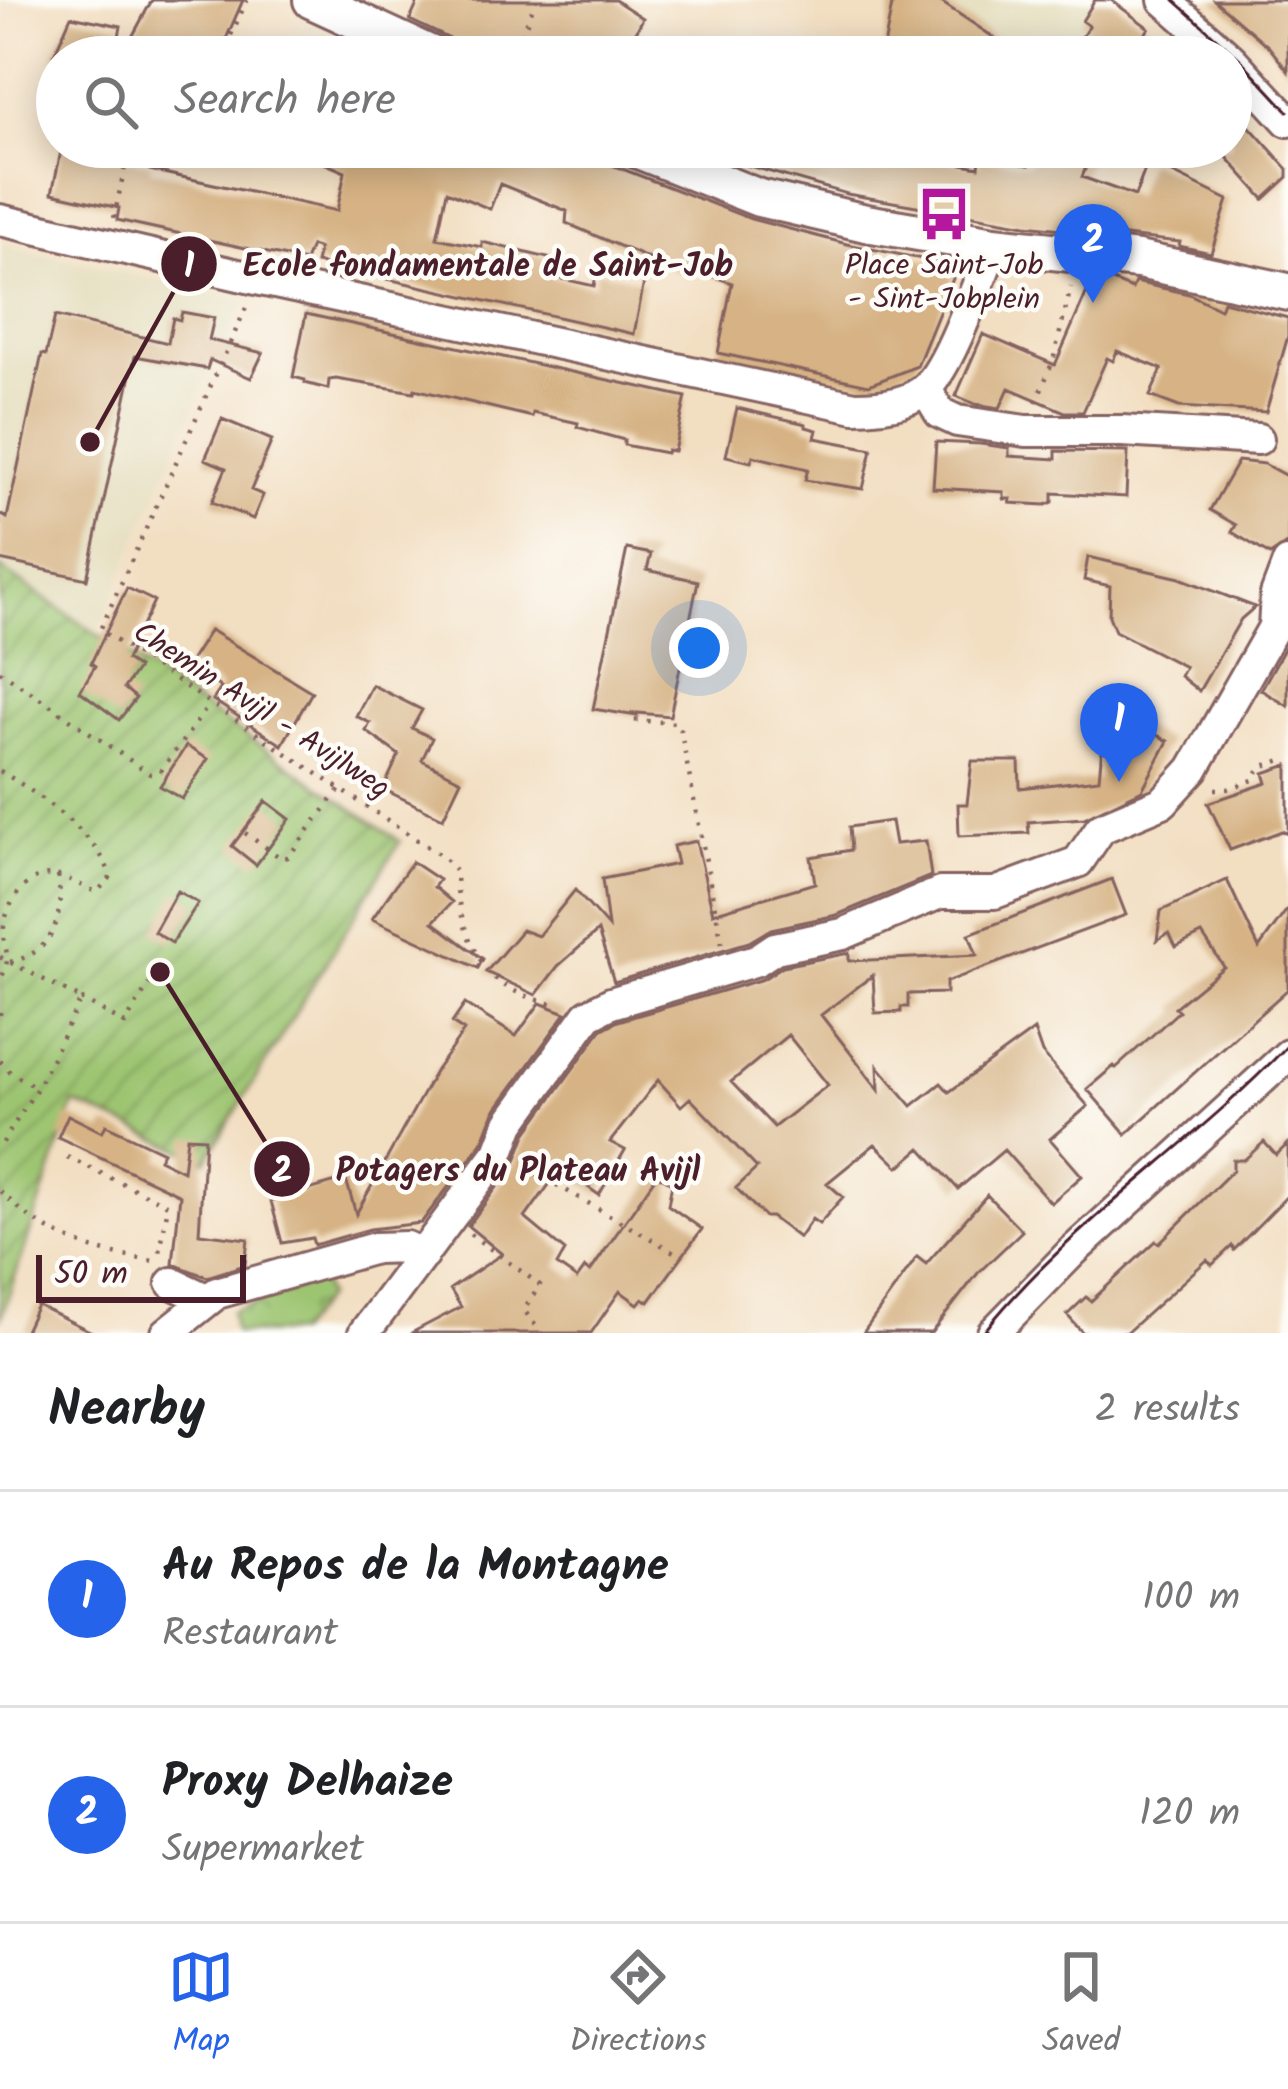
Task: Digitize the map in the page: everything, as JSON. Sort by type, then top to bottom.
[{"type":"main road","points":[[312,0],[390,36]]},
{"type":"main road","points":[[684,168],[759,198],[910,232],[1138,260],[1288,292]]},
{"type":"street","points":[[1164,0],[1205,36]]},
{"type":"street","points":[[1252,82],[1288,121]]},
{"type":"street","points":[[0,220],[855,407],[883,406],[926,389],[940,368],[994,245]]},
{"type":"street","points":[[926,389],[940,413],[957,421],[1030,431],[1258,439]]},
{"type":"street","points":[[364,1333],[499,1152],[510,1123],[588,1015],[611,1003],[757,960],[788,944],[843,934],[940,892],[995,893],[1078,862],[1100,828],[1163,802],[1180,786],[1274,627],[1276,595],[1288,563]]},
{"type":"street","points":[[993,1333],[1072,1252],[1288,1055]]},
{"type":"street","points":[[167,1333],[206,1299],[374,1248],[406,1247],[423,1255]]},
{"type":"street","points":[[165,1273],[206,1299]]},
{"type":"path","points":[[230,36],[248,0]]},
{"type":"path","points":[[522,36],[536,0]]},
{"type":"path","points":[[114,219],[124,168]]},
{"type":"path","points":[[1030,431],[1076,270]]},
{"type":"path","name":"Chemin Avijl - Avijlweg","points":[[249,300],[100,630],[426,843],[456,871],[456,901],[472,943],[494,977],[537,999],[588,1015]]},
{"type":"path","points":[[0,671],[150,774],[161,770],[211,704]]},
{"type":"path","points":[[633,712],[631,720],[676,723],[680,728],[728,969]]},
{"type":"path","points":[[1180,786],[1228,790],[1253,780],[1259,767],[1288,758]]},
{"type":"path","points":[[0,771],[86,834],[109,863],[110,878],[97,892],[58,875],[35,878],[20,889],[3,930],[10,962],[0,981]]},
{"type":"path","points":[[245,833],[280,859],[288,856],[341,788]]},
{"type":"path","points":[[10,962],[26,958],[58,929],[62,900],[58,875]]},
{"type":"path","points":[[0,957],[125,1024],[149,984]]},
{"type":"path","points":[[0,1147],[37,1088],[81,999]]},
{"type":"path","points":[[0,1012],[0,1022]]},
{"type":"path","points":[[0,1060],[37,1088]]},
{"type":"path","points":[[499,1152],[674,1252]]},
{"type":"path","points":[[0,1192],[46,1229],[99,1253],[165,1273],[168,1205],[67,1156]]},
{"type":"path","points":[[449,1219],[540,1285],[524,1310],[541,1333]]},
{"type":"shaded area","points":[[892,0],[1095,0],[1082,20],[1089,25],[1082,36],[951,36],[939,28],[888,18]]},
{"type":"shaded area","points":[[0,245],[246,300],[212,365],[97,632],[0,568]]},
{"type":"green space","points":[[0,568],[400,841],[206,1160],[74,1103],[0,1321]]},
{"type":"green space","points":[[320,1279],[326,1297],[296,1333],[235,1333],[231,1312]]},
{"type":"building","points":[[152,0],[243,0],[227,36],[133,36]]},
{"type":"building","points":[[419,0],[615,0],[643,18],[635,34],[640,36],[444,36],[410,20]]},
{"type":"building","points":[[893,0],[938,0],[992,36],[886,36]]},
{"type":"building","points":[[1095,0],[1111,0],[1149,28],[1144,36],[1083,36],[1089,26],[1082,21]]},
{"type":"building","points":[[1214,0],[1288,0],[1288,71],[1269,47]]},
{"type":"building","points":[[71,16],[121,26],[119,36],[62,36]]},
{"type":"building","points":[[1252,129],[1288,169],[1288,177],[1264,199],[1237,168],[1252,168]]},
{"type":"building","points":[[57,168],[150,168],[337,211],[345,172],[336,168],[620,168],[751,219],[947,264],[954,276],[917,366],[869,385],[718,353],[732,283],[692,269],[689,276],[566,223],[567,211],[500,184],[490,209],[447,191],[437,238],[482,247],[482,242],[552,259],[548,276],[594,286],[597,270],[644,282],[634,334],[316,263],[319,249],[311,246],[305,261],[117,220],[119,208],[52,193]]},
{"type":"building","points":[[758,168],[1086,168],[1082,177],[1135,196],[1145,168],[1162,168],[1228,200],[1211,253],[1179,246],[1180,242],[1026,225],[847,194]]},
{"type":"building","points":[[1093,278],[1132,289],[1135,282],[1189,294],[1220,309],[1223,301],[1288,318],[1288,336],[1266,412],[1179,407],[1150,396],[1162,369],[1117,351],[1113,361],[1107,358],[1083,412],[1065,412],[1009,388],[1000,408],[956,396],[983,334],[1055,365]]},
{"type":"building","points":[[182,312],[214,318],[209,340],[263,353],[251,378],[210,360],[207,369],[135,356],[87,579],[0,560],[0,514],[7,518],[42,354],[46,355],[55,316],[168,343],[173,318],[180,320]]},
{"type":"building","points":[[306,314],[686,397],[674,451],[624,445],[624,440],[577,427],[578,423],[415,389],[336,379],[329,380],[328,389],[305,383],[293,377]]},
{"type":"building","points":[[737,408],[806,424],[817,430],[815,438],[872,449],[863,489],[805,480],[808,469],[753,456],[751,462],[726,456]]},
{"type":"building","points":[[222,419],[272,440],[251,490],[263,495],[253,519],[212,502],[226,468],[205,459]]},
{"type":"building","points":[[936,442],[1009,448],[1009,456],[1056,459],[1056,451],[1128,452],[1126,497],[1053,493],[1053,502],[1046,505],[1010,503],[1004,492],[933,488]]},
{"type":"building","points":[[1238,461],[1264,464],[1288,477],[1288,543],[1270,555],[1232,532],[1236,525],[1210,510]]},
{"type":"building","points":[[627,549],[651,554],[647,570],[698,581],[670,716],[593,709]]},
{"type":"building","points":[[1088,557],[1180,578],[1255,607],[1241,619],[1199,691],[1180,676],[1185,667],[1115,631],[1109,616],[1110,586],[1084,580]]},
{"type":"building","points":[[127,588],[154,601],[126,660],[138,668],[124,688],[136,698],[119,720],[80,691]]},
{"type":"building","points":[[210,630],[312,692],[282,745],[213,700],[221,688],[189,663]]},
{"type":"building","points":[[1288,642],[1288,706],[1261,690]]},
{"type":"building","points":[[372,685],[422,710],[412,728],[432,738],[422,760],[461,780],[443,818],[383,789],[399,755],[366,731],[370,723],[356,716]]},
{"type":"building","points":[[1106,707],[1168,741],[1142,790],[1084,818],[1028,822],[1029,833],[959,836],[958,804],[967,804],[972,761],[1019,761],[1020,788],[1099,779]]},
{"type":"building","points":[[186,746],[208,759],[182,799],[160,786]]},
{"type":"building","points":[[1288,765],[1288,834],[1282,831],[1230,850],[1208,803],[1267,783],[1264,773]]},
{"type":"building","points":[[266,801],[290,819],[256,865],[232,846]]},
{"type":"building","points":[[891,821],[895,844],[926,841],[931,876],[837,915],[771,929],[749,942],[614,982],[598,931],[558,966],[536,995],[486,972],[522,930],[538,936],[575,890],[608,927],[602,879],[677,864],[673,846],[696,841],[713,913],[815,883],[811,857],[851,850],[849,827]]},
{"type":"building","points":[[412,862],[439,880],[434,887],[452,902],[433,922],[483,959],[478,968],[372,919]]},
{"type":"building","points":[[1112,879],[1126,915],[946,982],[946,993],[908,994],[908,1007],[901,1007],[901,1012],[875,1013],[873,975],[821,1015],[879,1090],[878,1066],[912,1106],[941,1083],[949,1092],[1034,1030],[1042,1053],[1088,1106],[1050,1139],[1082,1176],[1051,1203],[1004,1150],[958,1189],[921,1148],[899,1167],[875,1144],[827,1183],[843,1197],[819,1224],[812,1219],[799,1238],[765,1217],[736,1188],[757,1168],[690,1098],[681,1106],[658,1080],[610,1142],[625,1150],[599,1195],[561,1168],[525,1218],[565,1251],[557,1265],[577,1279],[585,1268],[590,1272],[657,1175],[672,1183],[668,1205],[702,1229],[649,1302],[643,1298],[638,1304],[620,1291],[591,1333],[411,1333],[461,1307],[450,1289],[502,1254],[468,1226],[515,1163],[527,1132],[601,1030],[763,979],[783,966],[849,953],[849,961],[977,955],[969,934]],"holes":[[[788,1035],[828,1085],[774,1127],[731,1082]]]},
{"type":"building","points":[[1227,880],[1259,948],[1288,908],[1288,989],[1126,1134],[1087,1089],[1116,1068],[1179,1011],[1175,1007],[1224,967],[1202,934],[1176,947],[1169,933],[1157,940],[1161,911]]},
{"type":"building","points":[[177,891],[198,903],[172,943],[154,932]]},
{"type":"building","points":[[540,1003],[566,1013],[494,1112],[482,1143],[421,1223],[370,1229],[314,1245],[312,1238],[282,1243],[271,1201],[346,1179],[356,1214],[436,1070],[464,1031],[452,1023],[465,1004],[516,1036]]},
{"type":"building","points":[[68,1115],[102,1132],[106,1125],[163,1152],[159,1159],[183,1171],[187,1137],[205,1138],[199,1233],[248,1239],[245,1265],[207,1277],[173,1264],[180,1195],[58,1137]]},
{"type":"building","points":[[1264,1142],[1276,1155],[1288,1144],[1288,1195],[1234,1250],[1232,1246],[1212,1265],[1207,1260],[1126,1333],[1083,1333],[1067,1315],[1086,1297],[1091,1301],[1159,1243],[1233,1170],[1233,1160],[1244,1160]]},
{"type":"building","points":[[987,1195],[1022,1231],[978,1273],[931,1333],[863,1333],[917,1257],[926,1264]]},
{"type":"building","points":[[37,1305],[94,1333],[24,1333]]},
{"type":"tram line","points":[[1174,0],[1214,36]]},
{"type":"tram line","points":[[1252,72],[1288,111]]},
{"type":"tram line","points":[[983,1333],[1054,1256],[1288,1045]]},
{"type":"place","name":"Place Saint-Job - Sint-Jobplein","points":[[944,214]]},
{"type":"place","name":"Proxy Delhaize","points":[[1093,303]]},
{"type":"place","name":"Ecole fondamentale de Saint-Job","points":[[90,442]]},
{"type":"place","name":"Au Repos de la Montagne","points":[[1119,782]]},
{"type":"place","name":"Potagers du Plateau Avijl","points":[[160,972]]}]
